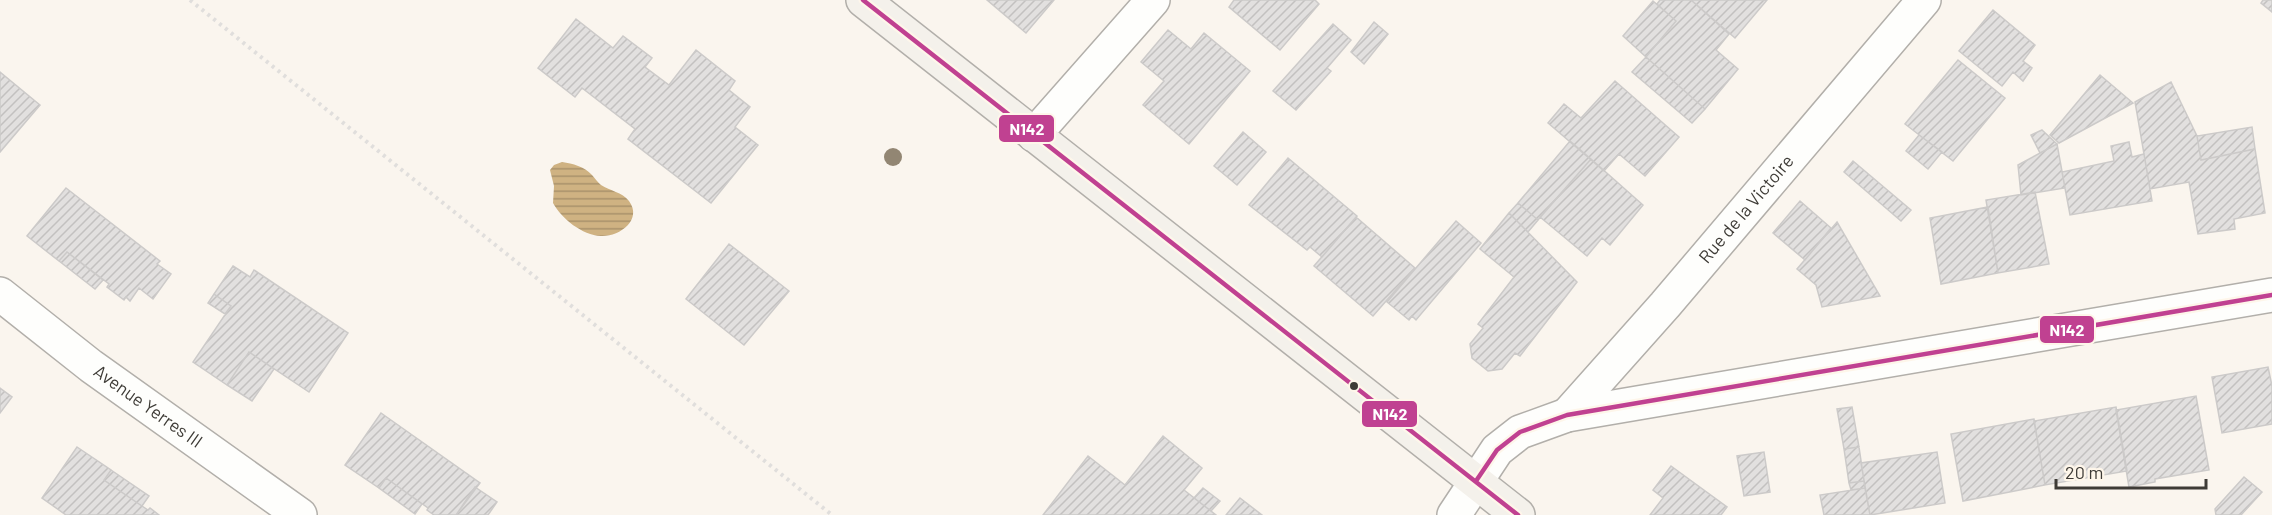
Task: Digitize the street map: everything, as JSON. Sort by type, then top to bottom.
[{"type":"main road","points":[[863,0],[1518,515]]},
{"type":"street","points":[[1034,135],[1153,0]]},
{"type":"street","name":"Rue de la Victoire","points":[[1567,415],[1665,305],[1923,0]]},
{"type":"street","name":"Avenue Yerres III","points":[[0,294],[91,366],[300,515]]},
{"type":"street","points":[[1454,515],[1497,450],[1520,432],[1567,415],[2272,295]]},
{"type":"path","points":[[190,0],[832,515]]},
{"type":"shaded area","points":[[562,162],[585,169],[601,185],[626,198],[633,208],[631,221],[627,226],[615,234],[601,236],[587,233],[567,220],[553,203],[554,186],[550,170],[554,165]]},
{"type":"building","points":[[987,0],[1054,0],[1026,33]]},
{"type":"building","points":[[1234,0],[1315,0],[1319,4],[1280,50],[1229,7]]},
{"type":"building","points":[[1660,0],[1691,0],[1729,34],[1716,50],[1738,69],[1705,109],[1646,57],[1676,21],[1657,4]]},
{"type":"building","points":[[1691,0],[1767,0],[1735,38]]},
{"type":"building","points":[[2263,0],[2272,0],[2272,12],[2261,3]]},
{"type":"building","points":[[1653,1],[1676,21],[1646,57],[1623,36]]},
{"type":"building","points":[[1993,10],[2035,45],[2023,61],[2032,68],[2023,81],[2013,72],[2002,86],[1959,51]]},
{"type":"building","points":[[576,19],[613,48],[623,36],[652,58],[645,67],[669,85],[696,50],[735,81],[729,90],[750,107],[735,127],[758,145],[711,203],[628,139],[635,129],[582,88],[575,97],[538,68]]},
{"type":"building","points":[[1374,22],[1388,34],[1364,64],[1351,52]]},
{"type":"building","points":[[1333,24],[1351,40],[1327,68],[1331,71],[1296,110],[1273,91]]},
{"type":"building","points":[[1168,30],[1191,49],[1204,33],[1250,71],[1189,144],[1143,105],[1164,81],[1141,62]]},
{"type":"building","points":[[1646,57],[1705,109],[1692,123],[1632,72]]},
{"type":"building","points":[[1958,60],[2005,98],[1953,161],[1905,124]]},
{"type":"building","points":[[0,72],[40,105],[0,152]]},
{"type":"building","points":[[2100,75],[2133,103],[2059,143],[2050,135]]},
{"type":"building","points":[[1615,81],[1679,137],[1645,176],[1619,154],[1604,171],[1548,123],[1564,104],[1581,118]]},
{"type":"building","points":[[2171,82],[2197,136],[2201,160],[2255,149],[2265,213],[2234,219],[2235,229],[2198,234],[2189,182],[2150,189],[2135,102]]},
{"type":"building","points":[[2252,127],[2255,149],[2201,160],[2197,136]]},
{"type":"building","points":[[2042,130],[2057,144],[2040,153],[2031,135]]},
{"type":"building","points":[[1243,132],[1266,152],[1237,185],[1214,166]]},
{"type":"building","points":[[1919,135],[1942,152],[1928,169],[1906,151]]},
{"type":"building","points":[[1570,141],[1591,159],[1538,220],[1518,203]]},
{"type":"building","points":[[2129,142],[2132,157],[2144,154],[2152,201],[2070,215],[2062,172],[2114,161],[2111,146]]},
{"type":"building","points":[[2057,144],[2065,188],[2021,195],[2018,165]]},
{"type":"building","points":[[1288,158],[1357,216],[1322,257],[1310,247],[1307,250],[1249,205]]},
{"type":"building","points":[[1591,159],[1643,205],[1610,245],[1602,238],[1587,256],[1540,217]]},
{"type":"building","points":[[1853,161],[1911,210],[1901,221],[1844,172]]},
{"type":"building","points":[[66,188],[160,261],[157,264],[171,274],[153,299],[139,288],[130,301],[126,297],[124,300],[107,287],[109,284],[67,252],[59,261],[27,236]]},
{"type":"building","points":[[2035,192],[2049,264],[1998,273],[1986,200]]},
{"type":"building","points":[[1800,201],[1831,228],[1805,260],[1773,233]]},
{"type":"building","points":[[1518,203],[1538,220],[1528,232],[1509,213]]},
{"type":"building","points":[[1988,207],[1998,273],[1941,284],[1930,218]]},
{"type":"building","points":[[1509,213],[1577,282],[1520,356],[1515,353],[1502,369],[1488,371],[1472,358],[1470,344],[1483,328],[1478,324],[1514,277],[1480,249]]},
{"type":"building","points":[[1356,217],[1415,268],[1373,316],[1314,266]]},
{"type":"building","points":[[1456,221],[1481,243],[1416,320],[1412,316],[1409,320],[1387,302]]},
{"type":"building","points":[[1837,222],[1880,296],[1822,307],[1816,285],[1797,269]]},
{"type":"building","points":[[729,244],[789,291],[744,345],[686,299]]},
{"type":"building","points":[[67,252],[103,280],[95,289],[59,261]]},
{"type":"building","points":[[233,266],[250,277],[254,270],[348,333],[309,392],[249,352],[227,385],[193,362],[231,306],[214,294]]},
{"type":"building","points":[[214,294],[231,306],[225,314],[208,303]]},
{"type":"building","points":[[249,352],[274,369],[252,401],[227,385]]},
{"type":"building","points":[[2268,367],[2272,386],[2272,424],[2222,433],[2212,377]]},
{"type":"building","points":[[0,388],[12,397],[0,413]]},
{"type":"building","points":[[2196,396],[2209,470],[2155,479],[2155,482],[2129,487],[2116,410]]},
{"type":"building","points":[[1852,407],[1859,447],[1844,449],[1837,409]]},
{"type":"building","points":[[2116,407],[2127,471],[2045,485],[2034,421]]},
{"type":"building","points":[[381,413],[480,483],[456,515],[434,515],[427,510],[428,508],[386,478],[379,488],[345,465]]},
{"type":"building","points":[[2034,419],[2045,485],[1963,501],[1951,434]]},
{"type":"building","points":[[1163,436],[1202,468],[1184,490],[1216,515],[1043,515],[1088,456],[1125,485]]},
{"type":"building","points":[[77,447],[111,470],[104,480],[159,515],[66,515],[42,498]]},
{"type":"building","points":[[1859,447],[1864,481],[1849,483],[1844,449]]},
{"type":"building","points":[[1764,452],[1770,492],[1744,496],[1737,456]]},
{"type":"building","points":[[1937,452],[1945,503],[1870,515],[1861,463]]},
{"type":"building","points":[[1671,466],[1727,507],[1721,515],[1650,515],[1663,498],[1653,490]]},
{"type":"building","points":[[111,470],[149,496],[142,506],[104,480]]},
{"type":"building","points":[[2244,477],[2262,492],[2241,515],[2216,515],[2215,509]]},
{"type":"building","points":[[386,478],[422,504],[415,514],[379,488]]},
{"type":"building","points":[[1864,481],[1865,488],[1851,490],[1849,483]]},
{"type":"building","points":[[475,487],[497,502],[488,515],[456,515]]},
{"type":"building","points":[[1203,488],[1220,501],[1211,511],[1194,498]]},
{"type":"building","points":[[1865,488],[1870,515],[1824,515],[1820,495]]},
{"type":"building","points":[[1240,498],[1262,515],[1226,515]]},
{"type":"transit line","name":"N142","points":[[863,0],[1518,515]]},
{"type":"transit line","name":"N142","points":[[1476,481],[1497,450],[1520,432],[1567,415],[2272,295]]}]
